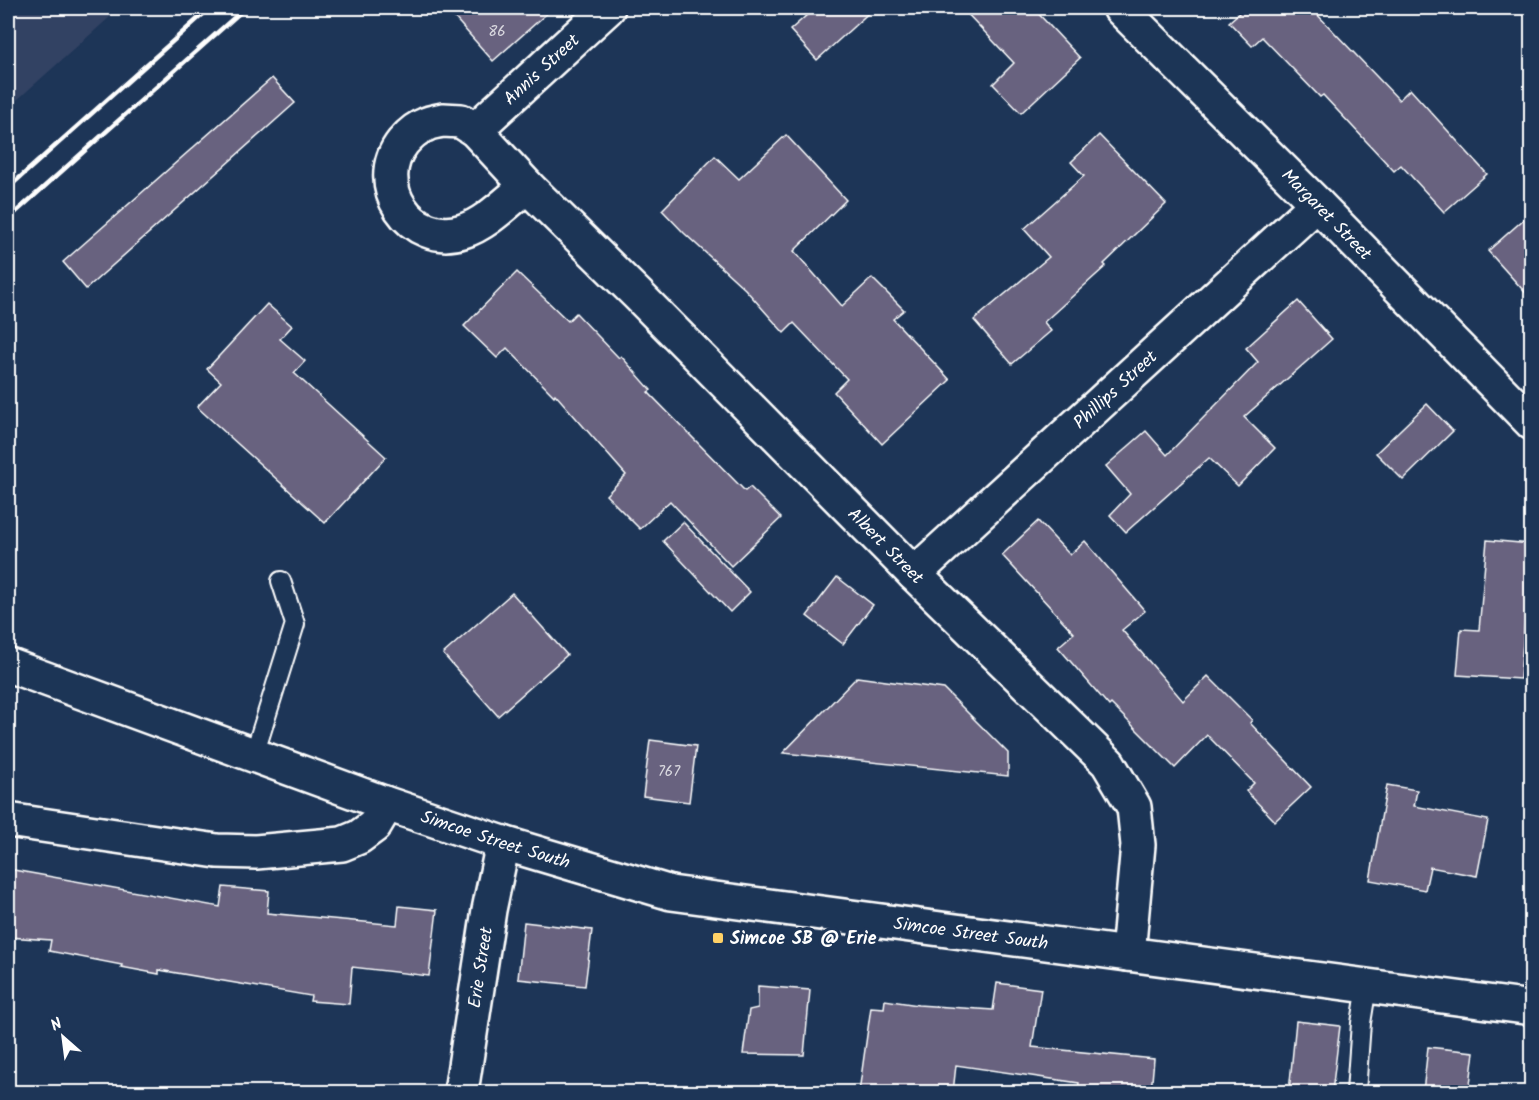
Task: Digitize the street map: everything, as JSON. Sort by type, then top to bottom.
[{"type":"street","name":"Annis Street","points":[[475,130],[608,8]]},
{"type":"street","name":"Margaret Street","points":[[1120,8],[1532,423]]},
{"type":"street","name":"Albert Street","points":[[527,186],[479,224],[462,232],[443,234],[424,230],[408,219],[397,204],[391,186],[391,167],[397,149],[409,135],[424,125],[443,120],[461,121],[475,130],[527,186],[914,574],[1108,763],[1134,807],[1138,845],[1128,954]]},
{"type":"street","name":"Phillips Street","points":[[914,574],[1317,204]]},
{"type":"street","name":"Simcoe Street South","points":[[8,665],[384,803],[503,843],[670,893],[1532,1008]]},
{"type":"street","points":[[8,820],[217,852],[256,852],[342,844],[359,837],[374,826],[384,803]]},
{"type":"street","name":"Erie Street","points":[[461,1092],[489,910],[503,843]]},
{"type":"lane","points":[[254,755],[295,624],[281,581]]},
{"type":"lane","points":[[1356,1092],[1367,986]]},
{"type":"shaded area","points":[[8,8],[120,8],[8,108]]},
{"type":"building","points":[[446,8],[553,8],[493,61]]},
{"type":"building","points":[[815,8],[874,8],[817,60],[790,30]]},
{"type":"building","points":[[962,8],[1033,8],[1080,58],[1021,113],[993,84],[1014,63]]},
{"type":"building","points":[[1234,8],[1311,8],[1399,100],[1410,89],[1487,174],[1444,212],[1401,165],[1394,171],[1323,95],[1320,97],[1262,37],[1252,46],[1229,22],[1239,13]]},
{"type":"building","points":[[272,78],[295,103],[86,289],[63,262]]},
{"type":"building","points":[[786,135],[846,200],[794,251],[842,306],[872,278],[904,310],[893,319],[950,380],[882,444],[834,392],[847,379],[794,323],[784,333],[745,289],[662,210],[715,156],[739,179]]},
{"type":"building","points":[[1099,135],[1166,204],[1104,264],[1106,266],[1044,322],[1051,331],[1012,364],[974,320],[1049,257],[1024,229],[1084,176],[1071,162]]},
{"type":"building","points":[[1532,212],[1532,300],[1488,251]]},
{"type":"building","points":[[517,272],[568,321],[576,313],[619,358],[621,356],[651,390],[648,392],[745,491],[750,487],[781,518],[731,566],[670,501],[640,529],[606,495],[626,475],[555,394],[554,396],[507,348],[497,358],[464,326]]},
{"type":"building","points":[[1298,301],[1332,339],[1244,417],[1275,448],[1238,486],[1209,458],[1126,532],[1110,515],[1130,494],[1106,466],[1146,431],[1167,455],[1258,362],[1246,348]]},
{"type":"building","points":[[267,304],[292,326],[280,339],[305,361],[294,373],[386,457],[325,523],[197,407],[221,382],[207,369]]},
{"type":"building","points":[[1427,404],[1453,431],[1403,480],[1376,453]]},
{"type":"building","points":[[1038,521],[1070,555],[1085,541],[1145,611],[1122,630],[1183,701],[1208,676],[1252,720],[1250,723],[1311,787],[1275,821],[1246,791],[1254,783],[1207,735],[1175,768],[1111,704],[1109,706],[1058,647],[1074,633],[1002,555]]},
{"type":"building","points":[[683,522],[750,592],[730,612],[663,541]]},
{"type":"building","points":[[1487,540],[1531,544],[1520,679],[1457,675],[1461,629],[1479,630]]},
{"type":"building","points":[[837,577],[873,605],[843,644],[807,616]]},
{"type":"building","points":[[512,593],[567,655],[498,716],[443,654]]},
{"type":"building","points":[[857,677],[944,689],[1008,753],[1008,776],[783,753]]},
{"type":"building","points":[[650,740],[696,746],[689,802],[643,796]]},
{"type":"building","points":[[1387,785],[1417,790],[1414,806],[1488,820],[1477,876],[1430,867],[1425,890],[1370,880]]},
{"type":"building","points":[[8,869],[220,907],[223,887],[269,891],[267,913],[397,925],[399,906],[437,910],[429,976],[352,967],[349,1004],[310,1001],[311,996],[159,970],[159,974],[49,951],[51,940],[8,937]]},
{"type":"building","points":[[524,922],[592,930],[585,986],[518,979]]},
{"type":"building","points":[[997,983],[1041,989],[1032,1047],[1154,1059],[1151,1092],[1078,1092],[1079,1083],[956,1065],[953,1092],[859,1092],[871,1007],[884,1008],[885,1000],[918,1005],[993,1010]]},
{"type":"building","points":[[758,986],[810,990],[804,1055],[743,1054],[749,1010],[758,1008]]},
{"type":"building","points":[[1296,1021],[1340,1026],[1332,1092],[1289,1092]]},
{"type":"building","points":[[1428,1047],[1474,1052],[1469,1092],[1423,1092]]},
{"type":"railway","points":[[8,188],[210,8]]},
{"type":"railway","points":[[8,219],[245,8]]},
{"type":"place","name":"Simcoe SB @ Erie","points":[[718,938]]}]
